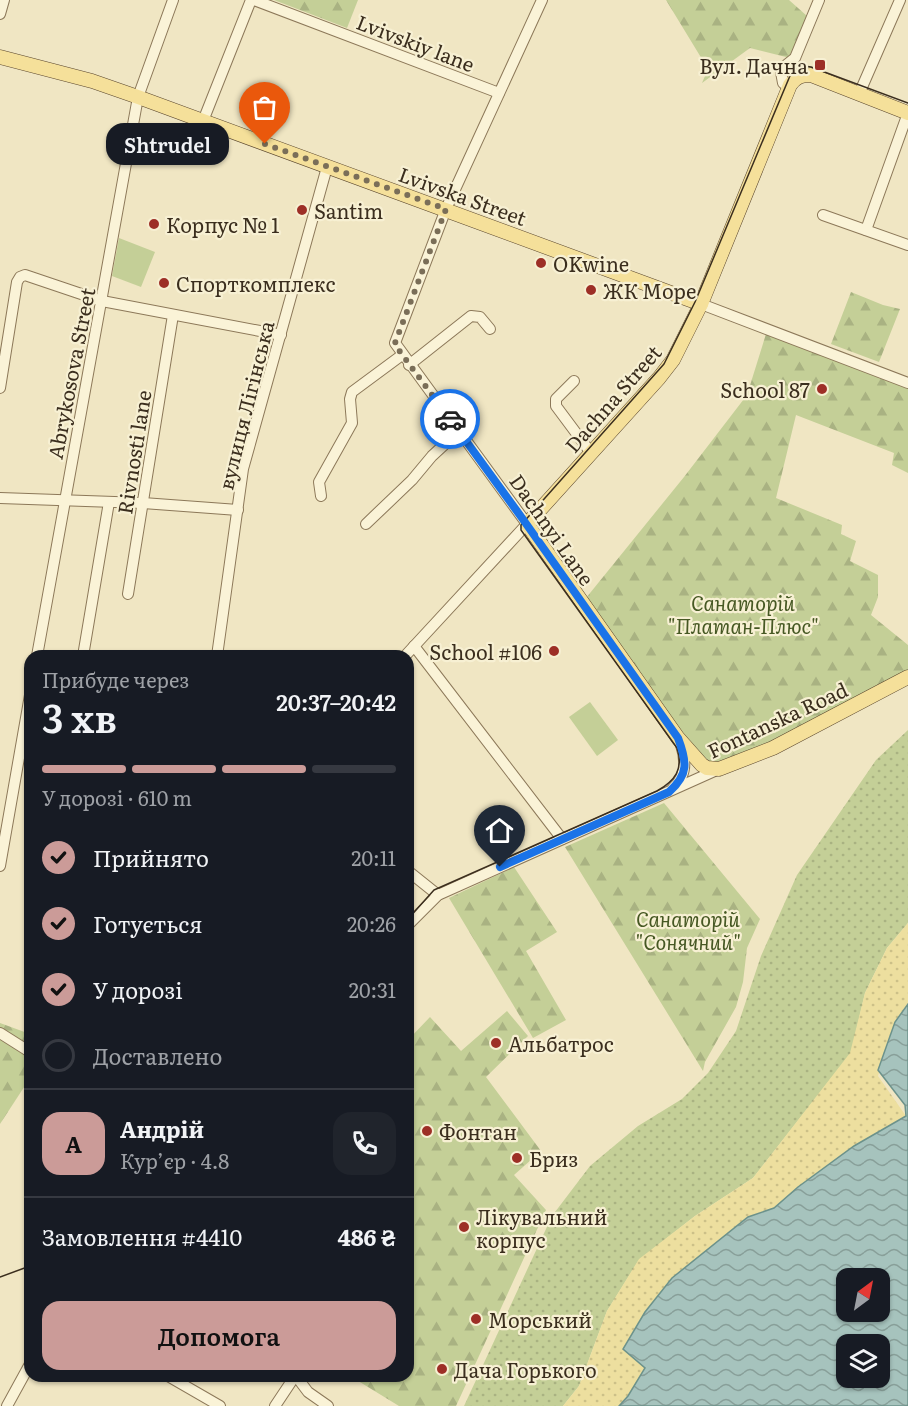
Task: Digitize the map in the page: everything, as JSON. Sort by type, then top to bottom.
[{"type":"main road","name":"Lvivska Street","points":[[0,57],[92,81],[138,97],[701,304]]},
{"type":"main road","points":[[789,87],[798,76],[811,75],[908,113]]},
{"type":"main road","name":"Dachna Street","points":[[526,524],[660,378],[673,360],[701,304],[789,87]]},
{"type":"main road","name":"Dachnyi Lane","points":[[526,524],[678,738],[702,765],[719,769]]},
{"type":"main road","name":"Fontanska Road","points":[[719,769],[773,748],[907,679]]},
{"type":"street","points":[[0,14],[4,0]]},
{"type":"street","name":"Abrykosova Street","points":[[38,650],[138,97],[173,0]]},
{"type":"street","points":[[203,121],[252,0]]},
{"type":"street","name":"Lvivskiy lane","points":[[252,0],[499,93]]},
{"type":"street","points":[[321,496],[319,482],[352,423],[350,399],[352,392],[402,355],[395,345],[395,340],[446,209],[542,0]]},
{"type":"street","name":"Dachna Street","points":[[789,87],[783,83],[781,72],[795,58],[819,0]]},
{"type":"street","points":[[859,94],[900,0]]},
{"type":"street","points":[[866,230],[908,113]]},
{"type":"street","name":"вулиця Лігінська","points":[[218,650],[243,469],[327,166]]},
{"type":"street","points":[[823,215],[908,244]]},
{"type":"street","points":[[0,388],[17,282],[20,277],[28,274],[102,301],[281,334]]},
{"type":"street","name":"Lvivska Street","points":[[701,304],[908,383]]},
{"type":"street","name":"Rivnosti lane","points":[[128,594],[173,315]]},
{"type":"street","points":[[410,365],[471,316],[480,317],[490,329]]},
{"type":"street","name":"Dachnyi Lane","points":[[402,355],[526,524]]},
{"type":"street","points":[[574,381],[556,399],[556,406],[591,453]]},
{"type":"street","points":[[366,524],[459,431]]},
{"type":"street","points":[[0,498],[143,503],[237,510]]},
{"type":"street","points":[[84,650],[109,502]]},
{"type":"street","name":"Dachna Street","points":[[410,650],[526,524]]},
{"type":"street","points":[[414,646],[562,839]]},
{"type":"street","points":[[0,866],[24,729]]},
{"type":"street","name":"Dachnyi Lane","points":[[669,792],[677,784],[684,771],[685,756],[678,738]]},
{"type":"street","name":"Fontanska Road","points":[[414,919],[438,895],[719,769]]},
{"type":"street","points":[[414,876],[438,895]]},
{"type":"street","points":[[0,1033],[24,1048]]},
{"type":"street","points":[[7,1406],[24,1375]]},
{"type":"street","points":[[178,1382],[220,1406]]},
{"type":"street","points":[[274,1406],[292,1382]]},
{"type":"street","points":[[300,1382],[308,1392],[328,1406]]},
{"type":"green space","points":[[274,0],[358,0],[347,28]]},
{"type":"green space","points":[[666,0],[789,0],[807,16],[790,58],[750,48],[702,83],[708,69]]},
{"type":"green space","points":[[119,238],[155,252],[141,287],[112,276]]},
{"type":"green space","points":[[851,292],[900,309],[879,362],[831,344]]},
{"type":"green space","name":"Санаторій \"Платан-Плюс\"","points":[[766,334],[908,387],[908,473],[892,465],[894,453],[796,415],[776,498],[842,525],[841,534],[856,541],[850,561],[878,575],[878,597],[871,615],[908,645],[908,670],[774,741],[712,766],[703,761],[586,598],[747,395]]},
{"type":"green space","points":[[590,702],[618,740],[597,756],[569,717]]},
{"type":"green space","points":[[908,730],[908,923],[887,948],[865,993],[851,1053],[753,1178],[695,1216],[639,1260],[607,1311],[579,1386],[563,1406],[464,1406],[552,1216],[590,1166],[638,1126],[682,1099],[708,1073],[736,1031],[761,956],[797,875],[876,760]]},
{"type":"green space","name":"Санаторій \"Сонячний\"","points":[[664,803],[760,919],[747,948],[743,982],[736,1007],[705,1062],[703,1071],[565,847]]},
{"type":"green space","points":[[514,867],[557,932],[526,951],[566,1020],[533,1038],[449,898]]},
{"type":"green space","points":[[507,1011],[528,1036],[486,1077],[541,1151],[514,1175],[546,1210],[456,1406],[399,1406],[360,1382],[414,1382],[414,1034],[430,1017],[461,1051]]},
{"type":"green space","points":[[0,1023],[24,1032],[24,1087],[0,1124]]},
{"type":"sand","points":[[908,923],[908,1004],[895,1022],[878,1076],[906,1116],[854,1146],[798,1187],[774,1208],[748,1217],[672,1278],[645,1312],[623,1349],[645,1368],[619,1406],[563,1406],[579,1386],[607,1311],[639,1259],[695,1216],[753,1178],[850,1053],[865,993],[887,948]]},
{"type":"water","points":[[908,1004],[908,1406],[619,1406],[645,1368],[623,1349],[645,1312],[672,1278],[748,1217],[774,1208],[798,1187],[854,1146],[906,1116],[905,1105],[878,1070],[895,1022]]},
{"type":"tram line","points":[[414,912],[434,890],[657,791],[673,779],[679,762],[677,748],[521,530],[521,525],[664,364],[695,302],[792,71],[804,66],[811,67],[908,103]]},
{"type":"tram line","points":[[0,1277],[24,1268]]},
{"type":"way so far","points":[[265,144],[446,209],[396,337],[395,345],[450,419]]},
{"type":"place","name":"Вул. Дачна","points":[[820,65]]},
{"type":"place","name":"Shtrudel","points":[[265,144]]},
{"type":"place","name":"Santim","points":[[302,210]]},
{"type":"place","name":"Корпус № 1","points":[[154,224]]},
{"type":"place","name":"OKwine","points":[[541,263]]},
{"type":"place","name":"Спорткомплекс","points":[[164,283]]},
{"type":"place","name":"ЖК Море","points":[[591,290]]},
{"type":"place","name":"School 87","points":[[822,389]]},
{"type":"place","name":"School #106","points":[[554,651]]},
{"type":"place","name":"Альбатрос","points":[[496,1043]]},
{"type":"place","name":"Фонтан","points":[[427,1131]]},
{"type":"place","name":"Бриз","points":[[517,1158]]},
{"type":"place","name":"Лікувальний корпус","points":[[464,1227]]},
{"type":"place","name":"Морський","points":[[476,1319]]},
{"type":"place","name":"Дача Горького","points":[[442,1369]]},
{"type":"route","points":[[450,419],[678,738],[685,756],[681,778],[669,792],[500,867]]}]
